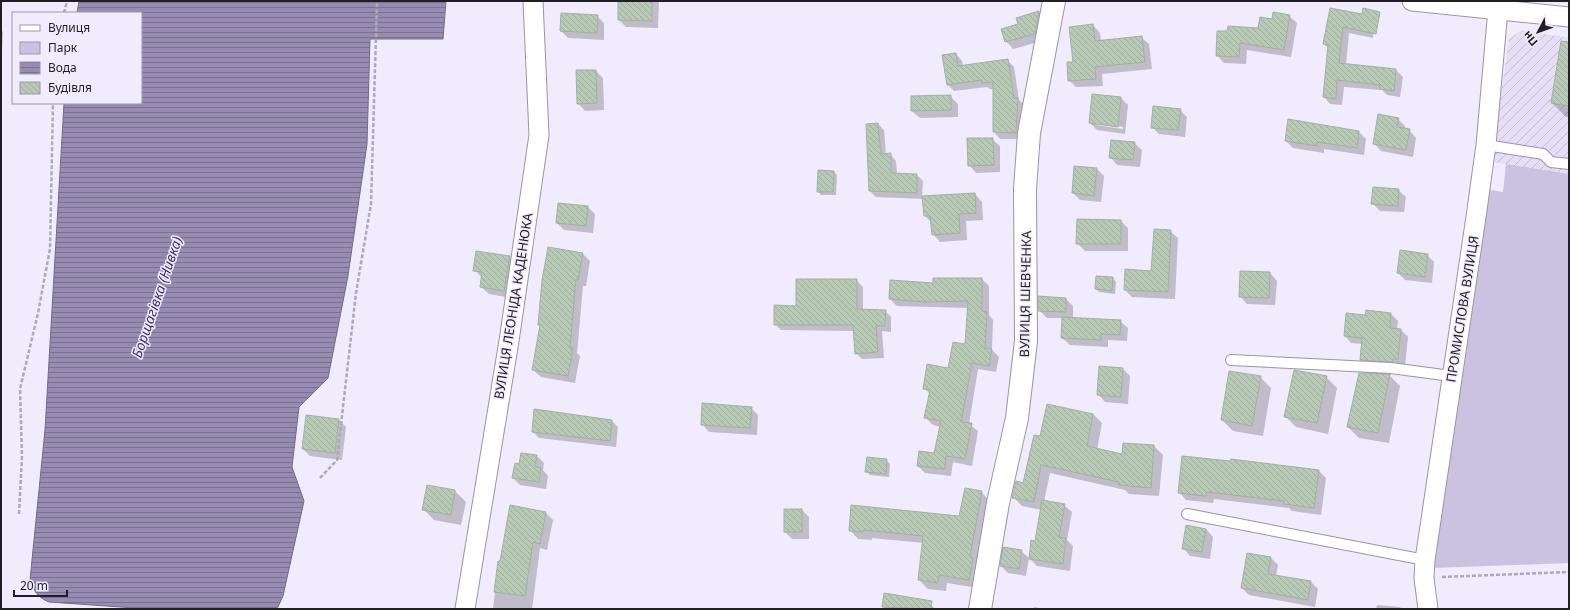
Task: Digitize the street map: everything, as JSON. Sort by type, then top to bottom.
[{"type":"street","name":"ВУЛИЦЯ ЛЕОНІДА КАДЕНЮКА","points":[[464,609],[509,341],[539,135],[533,1]]},
{"type":"street","name":"ВУЛИЦЯ ШЕВЧЕНКА","points":[[980,609],[998,503],[1017,418],[1026,341],[1026,189],[1029,133],[1054,1]]},
{"type":"street","points":[[1412,1],[1501,5],[1569,17]]},
{"type":"street","name":"ПРОМИСЛОВА ВУЛИЦЯ","points":[[1428,609],[1425,569],[1451,376],[1486,145],[1501,5]]},
{"type":"lane","points":[[1486,145],[1543,154],[1551,162],[1569,164]]},
{"type":"lane","points":[[1231,360],[1391,368],[1451,376]]},
{"type":"lane","points":[[1187,514],[1425,569]]},
{"type":"path","points":[[64,12],[67,1]]},
{"type":"path","points":[[320,478],[337,460],[356,293],[371,204],[377,1]]},
{"type":"path","points":[[19,514],[22,457],[20,389],[38,313],[50,249],[53,104]]},
{"type":"path","points":[[1425,569],[1569,572]]},
{"type":"shaded area","points":[[1522,30],[1569,38],[1569,174],[1491,162],[1509,39]]},
{"type":"green space","points":[[1506,164],[1569,174],[1569,563],[1431,568],[1484,189],[1503,192]]},
{"type":"water","name":"Борщагівка (Нивка)","points":[[79,1],[446,1],[443,39],[370,39],[367,144],[348,276],[328,378],[299,407],[292,467],[304,501],[283,596],[277,609],[149,609],[49,602],[36,593],[30,580],[45,430],[64,104],[142,104],[142,12],[77,12]]},
{"type":"building","points":[[618,1],[652,1],[652,21],[618,20]]},
{"type":"building","points":[[1330,8],[1362,14],[1363,8],[1380,12],[1376,34],[1343,27],[1339,63],[1396,69],[1394,91],[1379,89],[1380,85],[1337,80],[1336,99],[1323,97],[1328,45],[1323,44]]},
{"type":"building","points":[[1039,11],[1035,34],[1005,42],[1001,29],[1018,24],[1016,18]]},
{"type":"building","points":[[1273,12],[1290,15],[1284,50],[1240,43],[1239,57],[1216,56],[1217,31],[1227,31],[1228,26],[1258,28],[1260,17],[1272,19]]},
{"type":"building","points":[[561,13],[598,15],[597,33],[560,31]]},
{"type":"building","points":[[1093,24],[1095,41],[1142,36],[1145,62],[1095,67],[1096,79],[1068,81],[1067,62],[1073,62],[1069,27]]},
{"type":"building","points":[[1561,41],[1569,42],[1569,106],[1551,103]]},
{"type":"building","points":[[956,53],[958,66],[1008,59],[1014,98],[1018,98],[1016,133],[993,132],[993,82],[982,83],[982,80],[947,85],[942,55]]},
{"type":"building","points":[[576,70],[596,70],[597,103],[577,104]]},
{"type":"building","points":[[1092,94],[1121,97],[1118,127],[1089,123]]},
{"type":"building","points":[[951,95],[951,110],[911,111],[911,96]]},
{"type":"building","points":[[1153,106],[1181,109],[1178,130],[1151,128]]},
{"type":"building","points":[[1378,114],[1399,118],[1397,127],[1410,129],[1406,150],[1373,144]]},
{"type":"building","points":[[1288,119],[1359,131],[1357,148],[1317,142],[1317,146],[1285,141]]},
{"type":"building","points":[[878,123],[881,154],[891,153],[891,173],[917,174],[917,193],[869,191],[866,124]]},
{"type":"building","points":[[967,138],[993,138],[994,165],[968,166]]},
{"type":"building","points":[[1111,140],[1135,142],[1133,160],[1109,158]]},
{"type":"building","points":[[1074,166],[1097,168],[1094,196],[1072,193]]},
{"type":"building","points":[[818,170],[834,171],[833,192],[817,192]]},
{"type":"building","points":[[1373,187],[1399,189],[1398,206],[1371,204]]},
{"type":"building","points":[[975,193],[976,213],[959,214],[960,233],[932,235],[930,216],[924,216],[922,196]]},
{"type":"building","points":[[558,203],[588,206],[586,226],[556,223]]},
{"type":"building","points":[[1077,219],[1121,220],[1121,244],[1076,244]]},
{"type":"building","points":[[1154,229],[1171,230],[1168,292],[1124,290],[1125,269],[1151,271]]},
{"type":"building","points":[[548,247],[583,253],[578,280],[576,279],[570,347],[573,348],[568,376],[532,370],[540,325],[538,325],[542,280]]},
{"type":"building","points":[[1400,250],[1428,254],[1425,277],[1397,273]]},
{"type":"building","points":[[476,251],[510,256],[504,291],[480,287],[482,272],[473,271]]},
{"type":"building","points":[[1240,271],[1270,272],[1269,298],[1239,297]]},
{"type":"building","points":[[1096,276],[1113,277],[1112,291],[1095,289]]},
{"type":"building","points":[[933,278],[982,278],[982,311],[987,312],[985,348],[992,349],[989,366],[972,363],[961,422],[972,423],[965,459],[946,456],[945,469],[917,466],[919,451],[934,453],[941,421],[924,418],[930,390],[923,389],[927,364],[948,368],[953,342],[965,344],[968,301],[925,302],[889,299],[890,280],[933,283]]},
{"type":"building","points":[[796,279],[857,279],[857,309],[886,310],[885,326],[876,326],[878,352],[855,354],[853,325],[774,325],[774,305],[796,306]]},
{"type":"building","points":[[1038,296],[1066,298],[1066,312],[1038,311]]},
{"type":"building","points":[[1366,310],[1391,313],[1390,328],[1401,329],[1398,359],[1393,359],[1392,362],[1360,360],[1362,338],[1344,336],[1346,313],[1365,315]]},
{"type":"building","points":[[1062,317],[1121,320],[1120,335],[1101,334],[1101,340],[1061,338]]},
{"type":"building","points":[[1099,366],[1123,368],[1121,397],[1097,395]]},
{"type":"building","points":[[1294,370],[1327,376],[1317,423],[1284,417]]},
{"type":"building","points":[[1229,371],[1261,376],[1252,426],[1221,420]]},
{"type":"building","points":[[1359,373],[1390,374],[1378,433],[1347,427]]},
{"type":"building","points":[[702,403],[752,407],[750,428],[701,425]]},
{"type":"building","points":[[1047,404],[1093,414],[1087,446],[1122,454],[1123,443],[1154,445],[1151,488],[1119,485],[1119,482],[1041,465],[1034,502],[1012,498],[1016,481],[1023,483],[1034,435],[1040,436]]},
{"type":"building","points":[[534,409],[612,420],[610,441],[532,432]]},
{"type":"building","points":[[306,415],[339,419],[335,453],[302,449]]},
{"type":"building","points":[[521,453],[537,455],[535,466],[541,468],[539,482],[512,478],[515,463],[519,464]]},
{"type":"building","points":[[1182,456],[1230,461],[1231,459],[1319,470],[1314,508],[1284,504],[1284,501],[1207,492],[1206,496],[1178,493]]},
{"type":"building","points":[[867,457],[887,459],[886,474],[865,472]]},
{"type":"building","points":[[427,485],[455,490],[451,515],[422,510]]},
{"type":"building","points":[[965,488],[982,491],[970,557],[973,558],[969,580],[939,575],[938,583],[918,580],[923,536],[864,530],[863,532],[849,531],[851,505],[959,516]]},
{"type":"building","points":[[1042,500],[1065,504],[1059,537],[1066,538],[1063,564],[1029,559],[1031,540],[1035,541]]},
{"type":"building","points":[[510,505],[546,512],[540,544],[533,542],[525,596],[494,592],[498,561],[500,561]]},
{"type":"building","points":[[784,509],[802,509],[802,532],[784,532]]},
{"type":"building","points":[[1186,525],[1206,529],[1202,552],[1182,549]]},
{"type":"building","points":[[1003,547],[1022,550],[1019,569],[1000,566]]},
{"type":"building","points":[[1247,553],[1271,557],[1268,574],[1311,581],[1308,600],[1241,588]]},
{"type":"building","points":[[884,593],[932,601],[931,609],[882,607]]}]
